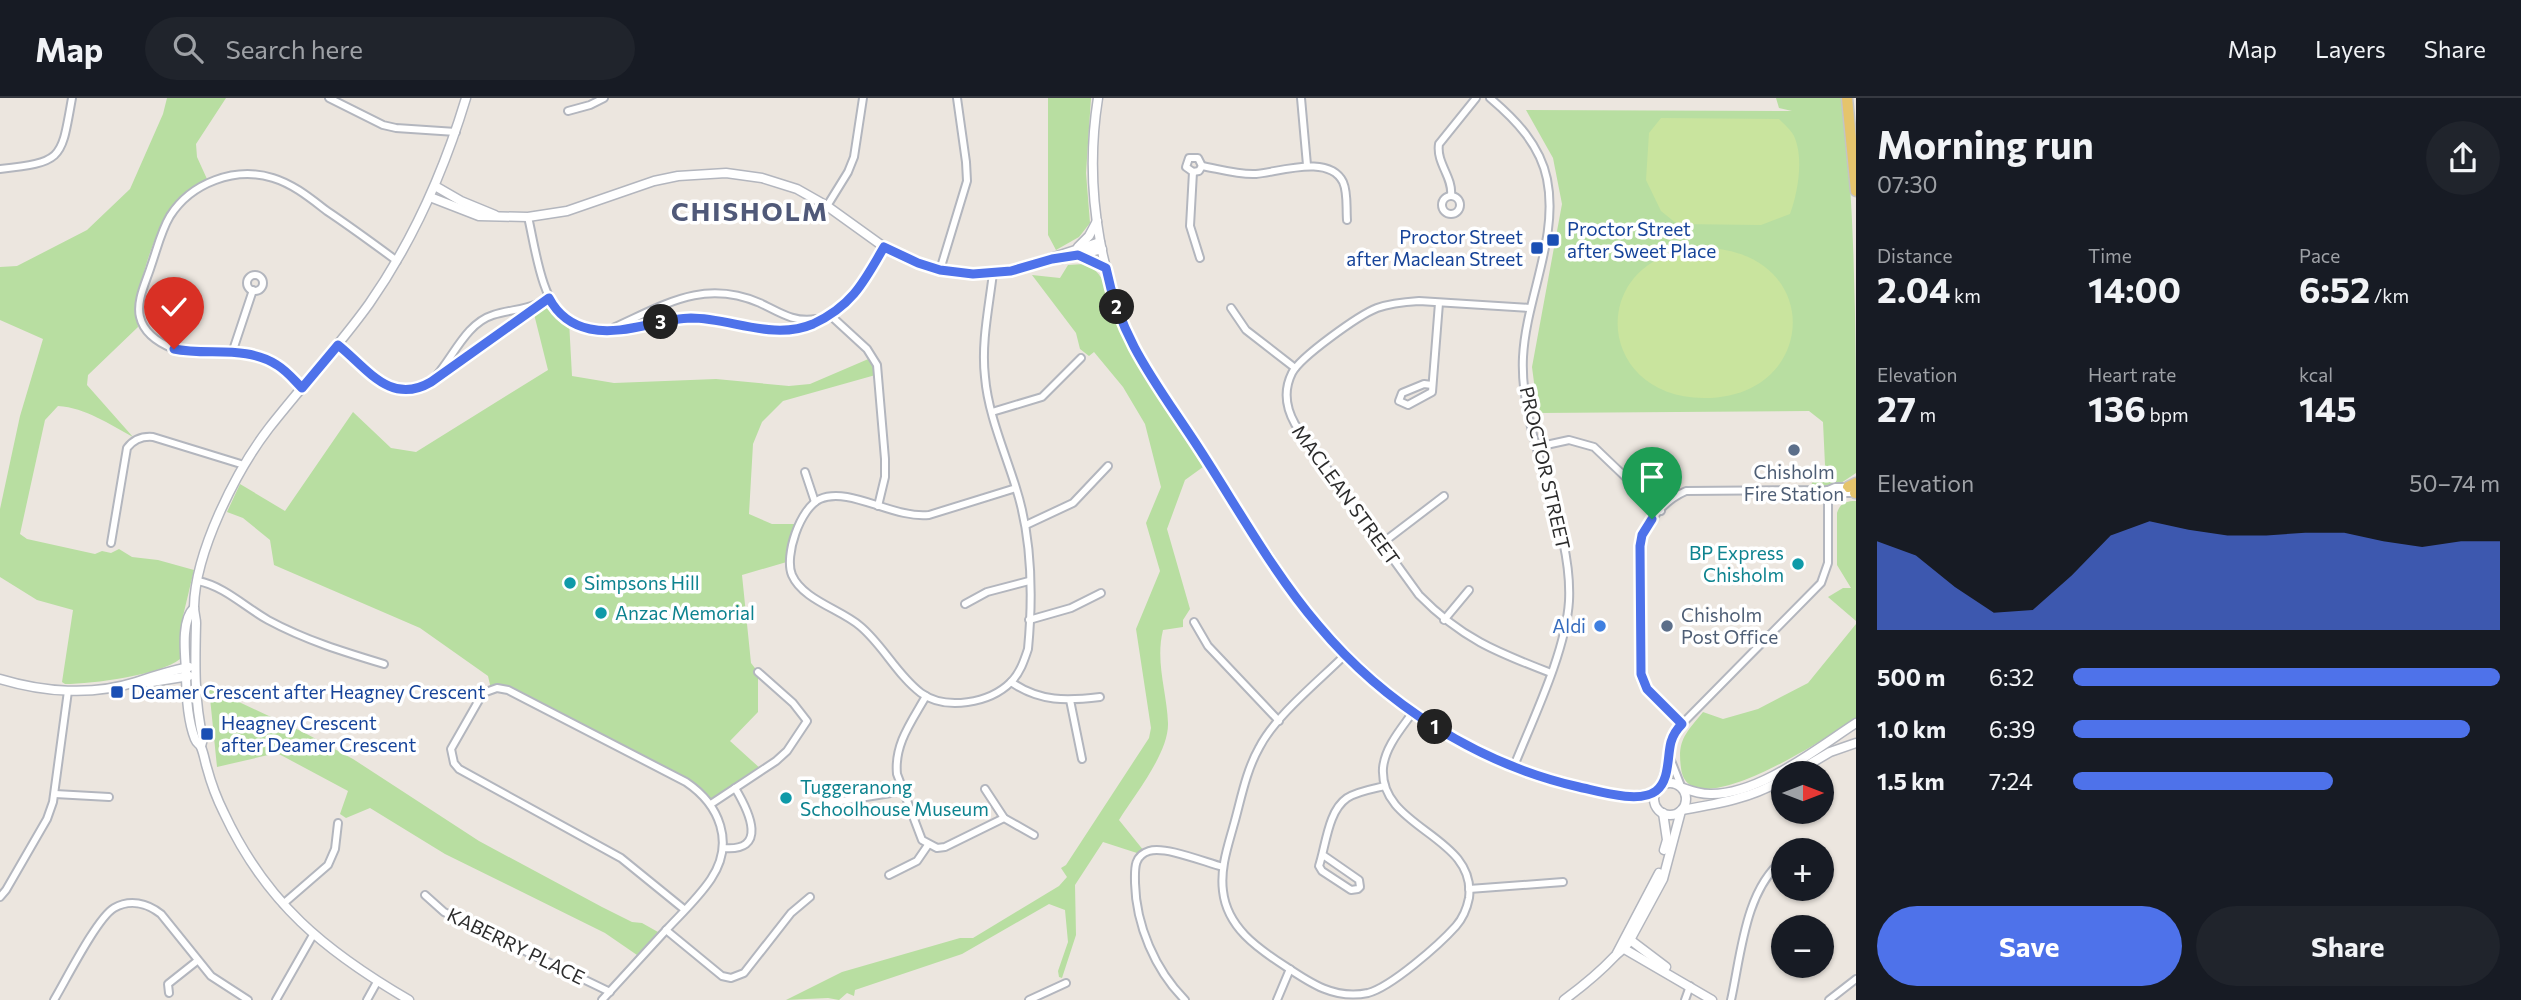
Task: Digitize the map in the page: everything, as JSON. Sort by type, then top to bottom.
[{"type":"main road","points":[[1849,98],[1856,119]]},
{"type":"main road","points":[[1849,98],[1856,191]]},
{"type":"street","points":[[0,169],[37,165],[55,157],[64,142],[72,98]]},
{"type":"street","points":[[329,98],[383,125],[456,132]]},
{"type":"street","points":[[409,1000],[344,960],[313,935],[255,869],[232,830],[214,789],[201,746],[190,671],[198,581],[217,518],[244,465],[268,430],[338,345],[397,261],[435,186],[466,98]]},
{"type":"street","points":[[568,111],[604,98]]},
{"type":"street","points":[[827,205],[848,172],[863,98]]},
{"type":"street","points":[[940,270],[967,181],[967,162],[957,98]]},
{"type":"street","points":[[1098,98],[1093,158],[1097,221],[1110,288],[1122,321],[1147,372],[1293,593],[1345,655],[1413,712],[1462,742],[1514,766],[1571,785],[1636,797],[1669,815],[1728,802],[1771,785]]},
{"type":"street","points":[[1301,98],[1307,165]]},
{"type":"street","points":[[1451,195],[1451,185],[1439,159],[1438,144],[1476,98]]},
{"type":"street","name":"PROCTOR STREET","points":[[1490,98],[1529,138],[1546,174],[1550,194],[1549,223],[1530,308],[1523,358],[1524,384],[1536,447],[1563,547],[1569,580],[1566,624],[1551,673],[1514,766]]},
{"type":"street","points":[[1190,157],[1198,158],[1202,166],[1199,171],[1193,172],[1186,167],[1186,161],[1190,157]]},
{"type":"street","points":[[1202,166],[1252,174],[1307,165],[1330,171],[1340,178],[1345,191],[1347,220]]},
{"type":"street","points":[[1193,172],[1190,226],[1200,258]]},
{"type":"street","points":[[430,197],[479,216],[528,217],[567,211],[654,181],[702,173],[726,173],[762,178],[797,189],[827,205],[884,247],[940,270],[992,273],[1011,271],[1101,245]]},
{"type":"street","points":[[302,388],[277,365],[265,359],[232,353],[174,349],[153,337],[140,320],[140,299],[164,230],[178,206],[204,185],[230,176],[247,174],[272,177],[287,183],[397,261]]},
{"type":"street","points":[[435,186],[461,201],[495,215]]},
{"type":"street","points":[[528,217],[546,299],[560,314],[589,329],[608,330],[694,318],[774,330],[811,325],[855,294],[884,247]]},
{"type":"street","points":[[1077,252],[1097,221]]},
{"type":"street","points":[[1077,252],[1106,268]]},
{"type":"street","points":[[992,273],[984,357],[985,377],[992,412],[1016,488],[1026,525],[1029,581],[1028,649],[1012,682],[988,696],[966,702],[943,701],[926,696],[911,684],[861,626],[808,593],[793,576],[790,555],[802,517],[815,502],[828,496],[837,496],[902,514],[929,515],[1016,488]]},
{"type":"street","points":[[232,353],[253,290]]},
{"type":"street","points":[[608,330],[673,300],[705,292],[745,297],[796,320],[827,316],[867,349],[877,365],[885,459],[885,477],[878,506]]},
{"type":"street","points":[[338,345],[382,383],[391,388],[412,390],[431,382],[546,299]]},
{"type":"street","points":[[431,382],[469,332],[482,320],[526,308],[546,299]]},
{"type":"street","points":[[1231,308],[1246,330],[1295,368],[1326,342],[1375,309],[1404,302],[1530,308]]},
{"type":"street","points":[[1432,385],[1424,384],[1402,393],[1399,401],[1408,405],[1432,392],[1439,303]]},
{"type":"street","points":[[992,412],[1042,397],[1081,358]]},
{"type":"street","name":"MACLEAN STREET","points":[[1295,368],[1287,384],[1286,402],[1289,414],[1419,595],[1444,620],[1474,640],[1551,673]]},
{"type":"street","points":[[111,543],[127,448],[133,441],[153,437],[244,465]]},
{"type":"street","points":[[1536,447],[1569,440],[1594,447],[1661,511]]},
{"type":"street","points":[[1026,525],[1073,503],[1108,466]]},
{"type":"street","points":[[805,471],[815,502]]},
{"type":"street","points":[[1682,724],[1647,689],[1640,667],[1640,546],[1646,527],[1674,498],[1691,491],[1852,489]]},
{"type":"street","points":[[1666,855],[1667,840],[1654,798],[1670,758],[1674,734],[1821,583],[1828,562],[1828,490]]},
{"type":"street","points":[[1381,544],[1444,496]]},
{"type":"street","points":[[198,581],[218,587],[295,634],[384,664]]},
{"type":"street","points":[[965,604],[987,592],[1029,581]]},
{"type":"street","points":[[1444,620],[1469,590]]},
{"type":"street","points":[[1029,620],[1071,608],[1101,593]]},
{"type":"street","points":[[1194,622],[1208,646],[1279,721]]},
{"type":"street","points":[[1345,655],[1279,721],[1263,741],[1251,764],[1223,867],[1224,898],[1237,926],[1253,944],[1321,989],[1341,994],[1363,994],[1383,988],[1455,927],[1467,906],[1467,876],[1454,854],[1399,810],[1385,786],[1383,766],[1386,754],[1413,712]]},
{"type":"street","points":[[0,679],[44,689],[68,691],[137,682],[155,674],[190,671]]},
{"type":"street","points":[[711,804],[787,751],[807,721],[793,703],[758,673]]},
{"type":"street","points":[[1012,682],[1027,692],[1042,697],[1070,700],[1100,697]]},
{"type":"street","points":[[602,1000],[685,910],[710,881],[717,869],[723,848],[721,825],[711,804],[687,782],[503,688],[483,693],[451,749],[454,763],[462,772],[621,858],[685,910]]},
{"type":"street","points":[[0,897],[47,818],[55,794],[68,691]]},
{"type":"street","points":[[926,696],[898,751],[897,774],[919,834],[928,845],[945,847],[1004,818]]},
{"type":"street","points":[[1070,700],[1082,759]]},
{"type":"street","points":[[1636,797],[1675,783],[1713,794],[1756,782],[1784,769],[1856,723]]},
{"type":"street","points":[[1815,761],[1830,752],[1856,743]]},
{"type":"street","points":[[1564,1000],[1599,974],[1620,949],[1658,877],[1687,799],[1670,758]]},
{"type":"street","points":[[1323,855],[1359,880],[1358,890],[1351,890],[1322,871],[1320,866],[1323,855],[1334,816],[1340,804],[1356,794],[1385,786]]},
{"type":"street","points":[[723,848],[742,848],[751,839],[746,810],[735,788]]},
{"type":"street","points":[[985,789],[1004,818],[1034,835]]},
{"type":"street","points":[[829,803],[903,791]]},
{"type":"street","points":[[55,794],[109,797]]},
{"type":"street","points":[[283,904],[328,865],[335,849],[338,823]]},
{"type":"street","points":[[889,875],[917,861],[928,845]]},
{"type":"street","points":[[1185,1000],[1152,951],[1143,929],[1136,894],[1136,861],[1144,853],[1158,850],[1223,867]]},
{"type":"street","points":[[1731,1000],[1755,897],[1771,873]]},
{"type":"street","points":[[1469,889],[1563,882]]},
{"type":"street","name":"KABERRY PLACE","points":[[425,895],[444,912],[610,992]]},
{"type":"street","points":[[666,930],[722,976],[740,976],[790,913],[810,897]]},
{"type":"street","points":[[54,1000],[104,917],[124,904],[144,904],[153,908],[197,961],[221,985],[247,1000]]},
{"type":"street","points":[[276,1000],[313,935]]},
{"type":"street","points":[[1628,938],[1690,986]]},
{"type":"street","points":[[1620,949],[1712,1000]]},
{"type":"street","points":[[168,984],[197,961]]},
{"type":"street","points":[[1277,1000],[1290,969]]},
{"type":"street","points":[[1829,1000],[1856,979]]},
{"type":"street","points":[[159,980],[168,984]]},
{"type":"street","points":[[367,1000],[377,982]]},
{"type":"street","points":[[1029,1000],[1066,983]]},
{"type":"street","points":[[168,984],[169,993]]},
{"type":"street","points":[[1685,1000],[1690,986]]},
{"type":"street","points":[[1171,1000],[1179,993]]},
{"type":"green space","points":[[167,98],[226,98],[196,144],[197,157],[207,179],[180,199],[158,232],[142,282],[137,314],[138,327],[88,375],[87,385],[133,437],[88,413],[58,406],[45,420],[20,534],[27,539],[95,554],[102,551],[111,553],[119,549],[132,557],[158,560],[194,570],[183,616],[180,659],[158,670],[142,674],[65,684],[62,682],[73,610],[37,600],[0,577],[0,509],[20,416],[43,339],[0,320],[0,267],[17,266],[87,230],[130,189],[163,114]]},
{"type":"green space","points":[[1048,98],[1091,98],[1086,173],[1090,223],[1079,237],[1056,250],[1048,235]]},
{"type":"green space","points":[[1776,98],[1843,98],[1853,238],[1856,473],[1835,487],[1810,486],[1825,465],[1823,422],[1809,411],[1538,413],[1532,367],[1562,204],[1553,158],[1526,110],[1792,111],[1779,108]]},
{"type":"green space","points":[[1661,118],[1779,119],[1794,136],[1799,154],[1797,185],[1790,214],[1761,225],[1677,224],[1661,211],[1646,180],[1649,133]]},
{"type":"green space","points":[[1706,248],[1745,256],[1772,273],[1788,297],[1793,324],[1787,352],[1770,375],[1742,392],[1704,398],[1666,391],[1639,374],[1623,351],[1618,323],[1623,296],[1639,272],[1667,255]]},
{"type":"green space","points":[[1084,264],[1099,274],[1104,282],[1119,327],[1137,364],[1203,467],[1185,480],[1167,529],[1190,609],[1183,620],[1183,627],[1163,630],[1160,654],[1167,735],[1150,773],[1119,820],[1144,851],[1140,854],[1103,842],[1075,885],[1076,935],[1062,978],[1059,977],[1058,971],[1068,942],[1065,910],[1049,904],[962,954],[855,990],[854,996],[847,993],[839,1000],[786,1000],[842,972],[960,938],[973,938],[1059,886],[1067,877],[1061,868],[1066,865],[1149,738],[1151,728],[1136,629],[1160,571],[1146,523],[1161,487],[1145,424],[1123,387],[1094,352],[1089,356],[1080,349],[1076,333],[1032,275],[1060,278],[1068,265]]},
{"type":"green space","name":"Simpsons Hill","points":[[549,298],[569,321],[572,376],[614,383],[716,379],[789,386],[810,384],[873,357],[879,374],[783,401],[762,422],[753,444],[749,514],[772,524],[800,524],[790,561],[742,575],[751,663],[758,672],[758,712],[730,741],[762,770],[711,804],[698,790],[508,690],[491,689],[488,676],[420,628],[274,565],[270,540],[243,518],[227,512],[240,484],[285,511],[353,412],[391,448],[416,452],[548,370],[533,310]]},
{"type":"green space","points":[[1856,501],[1856,621],[1828,597],[1843,588],[1851,588],[1837,565],[1837,513],[1844,503]]},
{"type":"green space","points":[[1856,624],[1856,719],[1792,757],[1784,761],[1771,761],[1771,768],[1733,784],[1708,789],[1690,785],[1681,768],[1680,750],[1688,732],[1703,712],[1723,719],[1758,709],[1808,683]]},
{"type":"green space","points":[[209,688],[303,732],[353,759],[479,841],[602,907],[658,932],[637,955],[605,933],[445,854],[370,808],[346,818],[340,814],[348,791],[277,753],[217,767]]},
{"type":"place","name":"Proctor Street after Sweet Place","points":[[1553,240]]},
{"type":"place","name":"Proctor Street after Maclean Street","points":[[1537,248]]},
{"type":"place","name":"Chisholm Fire Station","points":[[1794,450]]},
{"type":"place","name":"BP Express Chisholm","points":[[1798,564]]},
{"type":"place","name":"Simpsons Hill","points":[[570,583]]},
{"type":"place","name":"Anzac Memorial","points":[[601,613]]},
{"type":"place","name":"Aldi","points":[[1600,626]]},
{"type":"place","name":"Chisholm Post Office","points":[[1667,626]]},
{"type":"place","name":"Deamer Crescent after Heagney Crescent","points":[[117,692]]},
{"type":"place","name":"Heagney Crescent after Deamer Crescent","points":[[207,734]]},
{"type":"place","name":"Tuggeranong Schoolhouse Museum","points":[[786,798]]},
{"type":"district","name":"CHISHOLM","points":[[750,212]]},
{"type":"route","points":[[174,349],[251,355],[265,359],[277,365],[302,388],[338,345],[382,383],[391,388],[412,390],[431,382],[549,298],[554,308],[567,320],[589,329],[608,330],[694,318],[761,329],[786,330],[811,325],[850,300],[865,282],[884,247],[940,270],[973,274],[1011,271],[1052,259],[1078,255],[1106,268],[1110,288],[1128,338],[1147,372],[1293,593],[1345,655],[1413,712],[1487,755],[1542,777],[1601,792],[1638,797],[1655,792],[1661,785],[1670,758],[1671,741],[1682,724],[1647,689],[1641,674],[1640,546],[1642,535],[1652,519]]}]
